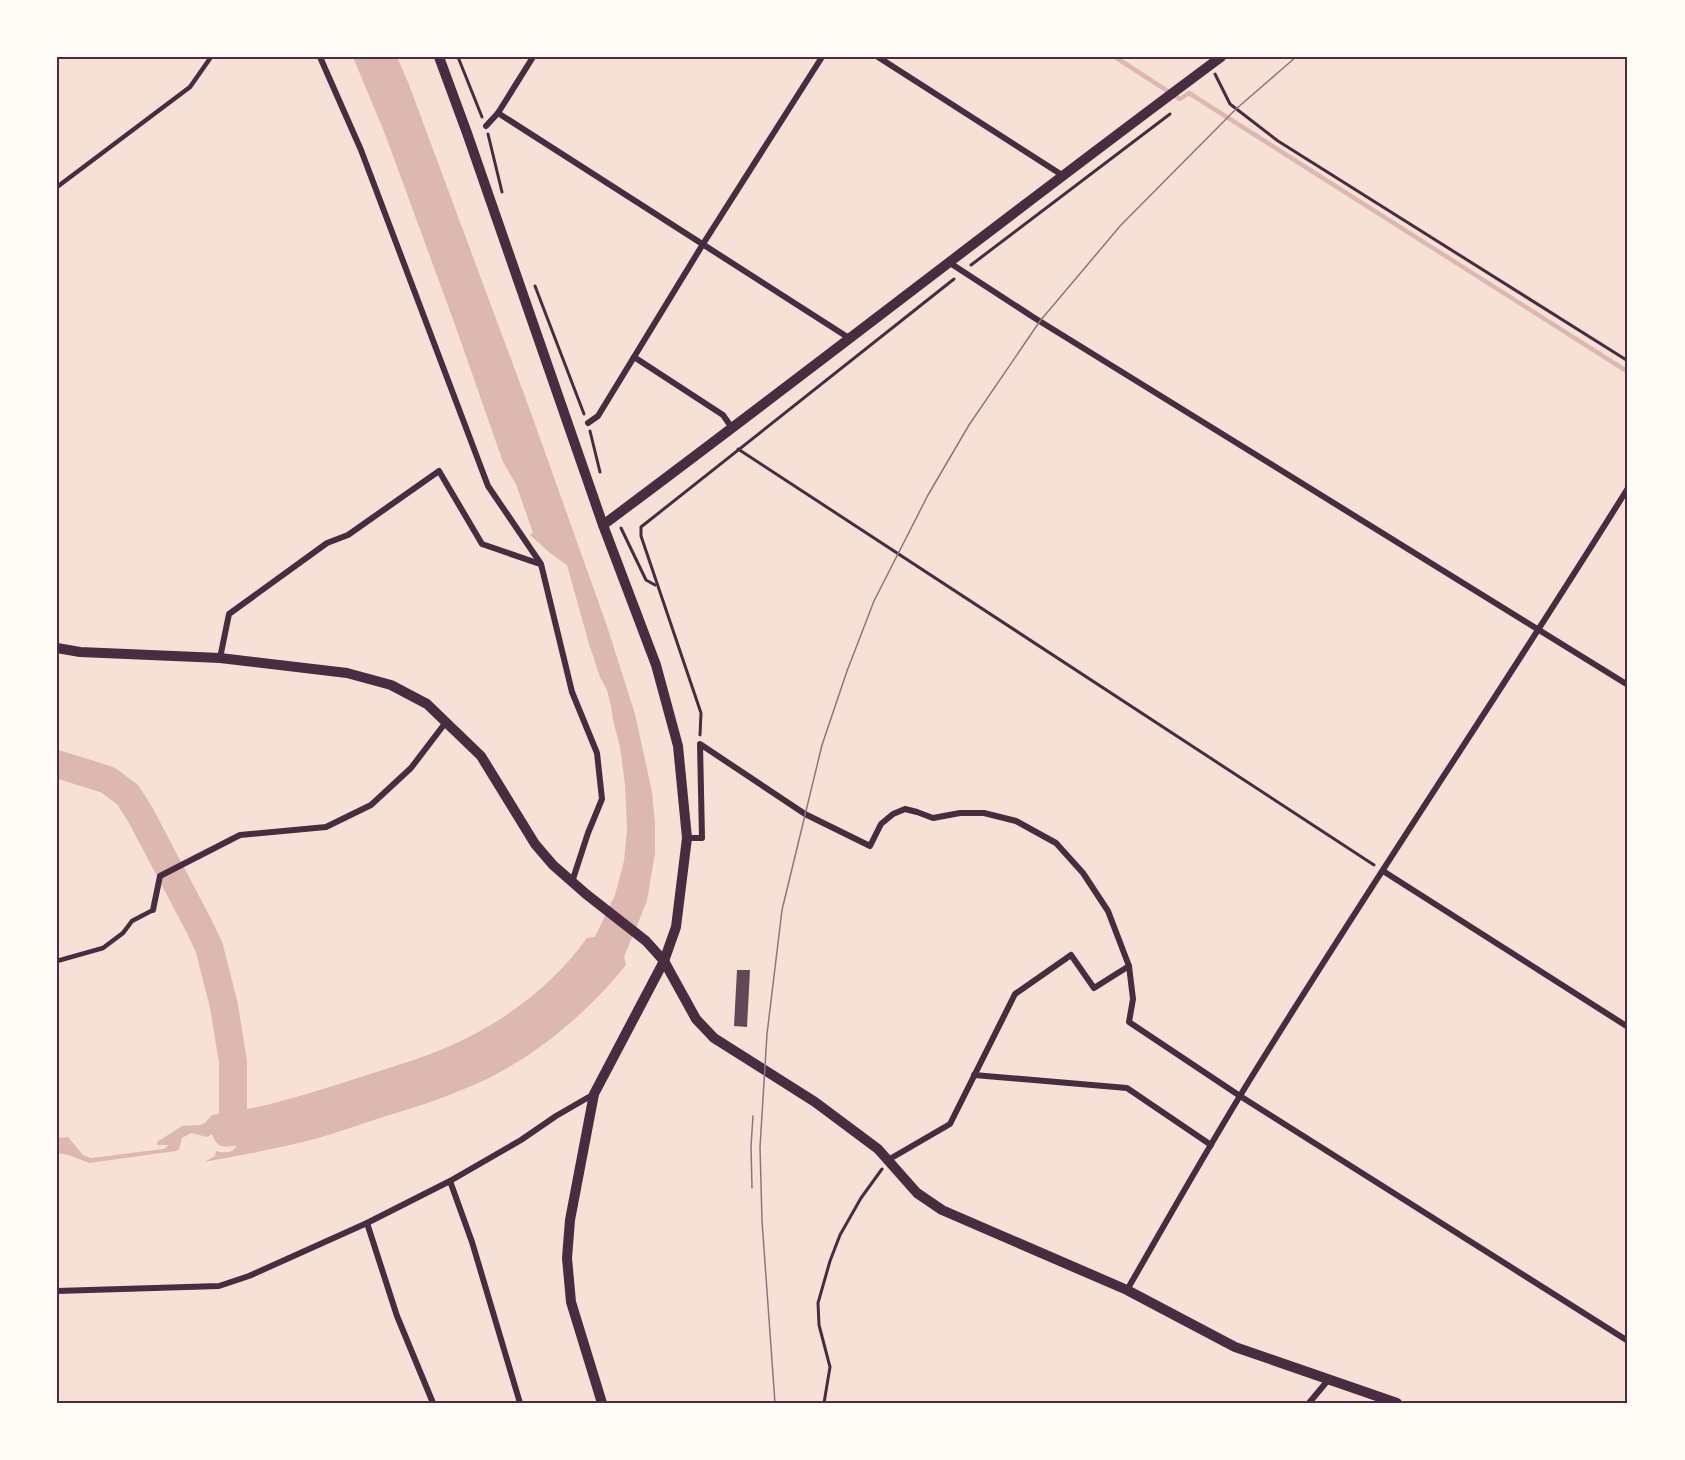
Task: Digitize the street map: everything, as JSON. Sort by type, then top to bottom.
[{"type":"street","points":[[320,57],[361,150],[488,486],[541,564],[572,692],[597,753],[602,799],[572,882]]},
{"type":"street","points":[[439,57],[603,525],[656,665],[678,746],[687,838],[676,927],[664,961],[594,1094],[570,1220],[567,1258],[571,1302],[602,1403]]},
{"type":"street","points":[[486,126],[498,113],[533,57]]},
{"type":"street","points":[[588,423],[597,416],[822,57]]},
{"type":"street","points":[[878,57],[1062,175]]},
{"type":"street","points":[[603,525],[1218,59]]},
{"type":"street","points":[[498,113],[849,338]]},
{"type":"street","points":[[950,262],[1033,317],[1628,685]]},
{"type":"street","points":[[634,357],[723,415],[732,428]]},
{"type":"street","points":[[220,657],[229,614],[327,543],[348,535],[439,471],[482,544],[541,564]]},
{"type":"street","points":[[1127,1290],[1240,1096],[1628,488]]},
{"type":"street","points":[[57,648],[80,652],[220,657],[347,673],[391,685],[427,704],[481,756],[535,844],[553,865],[646,941],[664,961],[696,1019],[714,1038],[815,1102],[878,1149],[917,1193],[942,1210],[1127,1290],[1235,1347],[1397,1403]]},
{"type":"street","points":[[153,910],[160,876],[240,835],[326,827],[371,805],[411,768],[446,722]]},
{"type":"street","points":[[687,838],[702,838],[700,744]]},
{"type":"street","points":[[700,744],[805,814],[870,846],[881,824],[893,814],[905,809],[933,818],[960,813],[984,813],[1017,820],[1056,843],[1083,873],[1108,911],[1129,966],[1133,999],[1130,1022],[1240,1096],[1628,1341]]},
{"type":"street","points":[[1383,871],[1628,1027]]},
{"type":"street","points":[[888,1160],[950,1124],[1015,994],[1071,955],[1094,988],[1129,966]]},
{"type":"street","points":[[974,1075],[1127,1088],[1211,1146]]},
{"type":"street","points":[[57,1291],[219,1287],[249,1276],[367,1223],[450,1181],[594,1094]]},
{"type":"street","points":[[450,1181],[472,1242],[520,1403]]},
{"type":"street","points":[[367,1223],[397,1316],[433,1403]]},
{"type":"street","points":[[1309,1403],[1329,1379]]},
{"type":"lane","points":[[57,187],[190,87],[211,57]]},
{"type":"lane","points":[[57,961],[103,948],[123,933],[132,921],[153,910]]},
{"type":"path","points":[[458,57],[486,126],[504,198]]},
{"type":"path","points":[[1218,59],[1230,104],[1278,141],[1628,361]]},
{"type":"path","points":[[700,744],[701,712],[640,536],[641,527],[963,271],[1170,114]]},
{"type":"path","points":[[531,277],[588,423],[602,480]]},
{"type":"path","points":[[738,449],[1383,871]]},
{"type":"path","points":[[615,516],[646,580],[657,585]]},
{"type":"path","points":[[824,1403],[830,1367],[819,1325],[818,1303],[830,1260],[840,1235],[861,1198],[888,1160]]},
{"type":"shaded area","points":[[353,57],[397,57],[531,413],[607,626],[635,714],[652,792],[655,853],[647,901],[624,957],[626,965],[609,985],[552,1038],[510,1067],[487,1079],[421,1105],[322,1137],[278,1148],[204,1162],[215,1156],[216,1151],[231,1151],[237,1145],[221,1146],[212,1134],[207,1137],[191,1133],[182,1138],[179,1149],[176,1151],[89,1163],[57,1153],[57,1138],[68,1137],[83,1155],[91,1158],[163,1149],[168,1145],[157,1145],[157,1142],[182,1126],[200,1125],[212,1115],[267,1105],[358,1078],[439,1051],[483,1030],[532,996],[562,969],[587,938],[595,937],[615,895],[624,861],[627,829],[625,784],[620,747],[607,690],[589,644],[567,565],[530,535],[533,533],[516,484],[503,462],[385,134]]},
{"type":"building","points":[[737,970],[750,970],[747,1027],[734,1026]]},
{"type":"waterway","points":[[1115,57],[1180,99],[1189,93],[1628,372]]},
{"type":"waterway","points":[[57,764],[108,780],[128,795],[198,924],[209,947],[224,1006],[233,1062],[233,1113],[236,1132]]},
{"type":"tram line","points":[[775,1403],[762,1221],[760,1147],[767,1034],[782,910],[822,745],[874,601],[928,495],[969,425],[1040,321],[1121,225],[1236,109],[1296,57]]},
{"type":"tram line","points":[[752,1188],[753,1116]]}]
